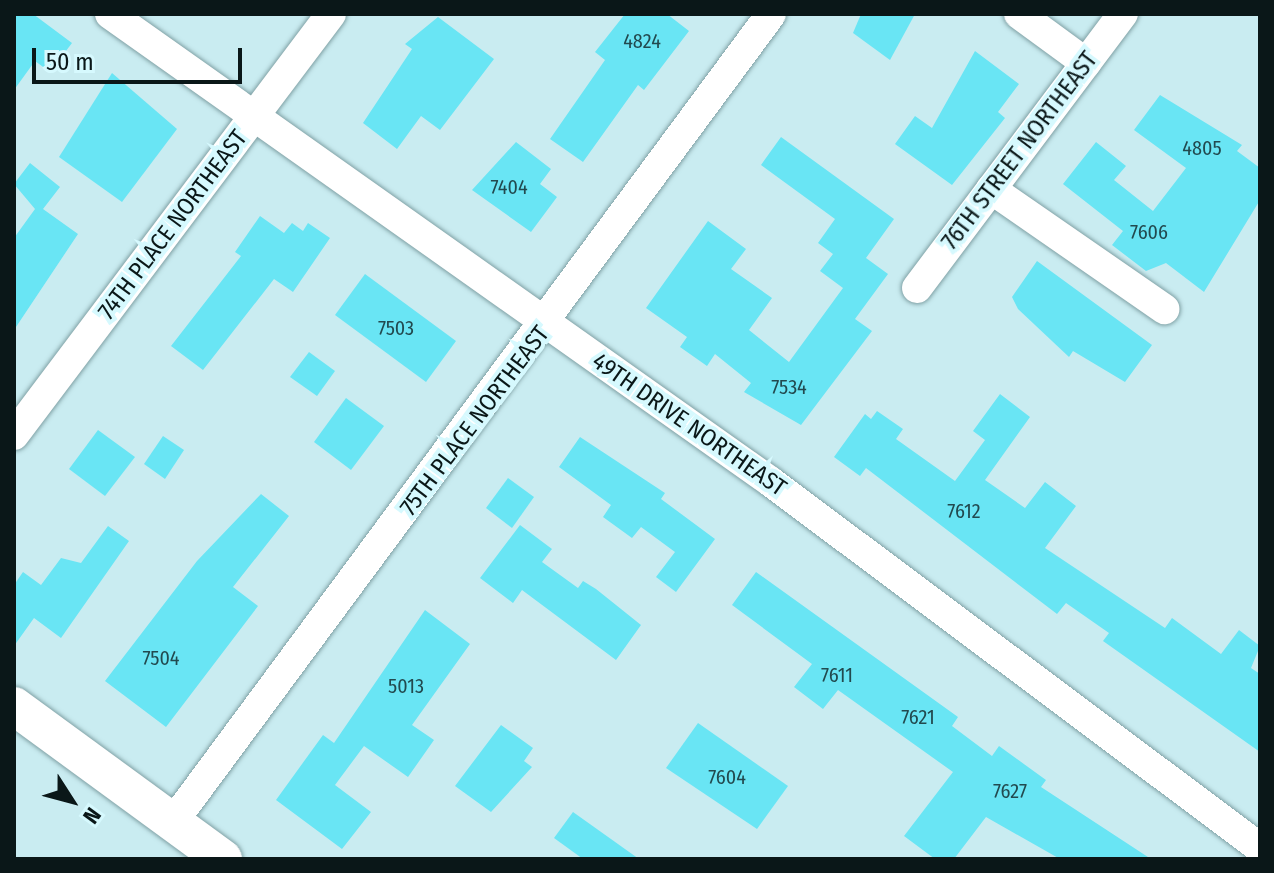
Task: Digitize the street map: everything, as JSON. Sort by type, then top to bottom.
[{"type":"street","name":"49TH DRIVE NORTHEAST","points":[[110,14],[771,482],[1260,848]]},
{"type":"street","name":"74TH PLACE NORTHEAST","points":[[14,435],[331,14]]},
{"type":"street","name":"75TH PLACE NORTHEAST","points":[[173,822],[547,326],[771,14]]},
{"type":"street","points":[[1019,14],[1086,63]]},
{"type":"street","name":"76TH STREET NORTHEAST","points":[[917,288],[1123,14]]},
{"type":"street","points":[[991,189],[1164,309]]},
{"type":"street","points":[[14,706],[223,859]]},
{"type":"building","points":[[14,14],[33,14],[72,43],[50,72],[35,61],[14,90]]},
{"type":"building","points":[[625,14],[667,14],[689,31],[644,90],[638,85],[583,162],[550,139],[605,60],[595,52]]},
{"type":"building","points":[[861,14],[915,14],[890,60],[853,33]]},
{"type":"building","points":[[438,17],[494,59],[440,130],[421,116],[397,149],[363,123],[412,49],[405,44]]},
{"type":"building","points":[[975,51],[1019,84],[998,112],[1005,118],[952,185],[895,144],[915,116],[932,128]]},
{"type":"building","points":[[112,73],[177,129],[122,202],[59,157]]},
{"type":"building","points":[[1160,95],[1242,145],[1237,151],[1260,168],[1260,200],[1204,292],[1166,263],[1146,271],[1112,245],[1123,231],[1063,184],[1096,142],[1126,166],[1114,180],[1153,211],[1186,168],[1134,130]]},
{"type":"building","points":[[781,137],[894,219],[866,258],[888,274],[855,319],[872,331],[801,425],[744,392],[751,383],[715,354],[707,366],[680,347],[687,337],[646,308],[708,221],[746,249],[731,269],[772,298],[749,330],[789,362],[843,288],[820,271],[833,254],[818,243],[835,219],[761,165]]},
{"type":"building","points":[[516,142],[551,169],[540,184],[557,197],[531,232],[472,190]]},
{"type":"building","points":[[30,163],[60,187],[43,209],[78,234],[14,330],[14,238],[35,209],[14,184]]},
{"type":"building","points":[[260,216],[284,233],[292,223],[303,231],[308,223],[330,238],[293,292],[274,279],[203,370],[171,346],[241,256],[235,252]]},
{"type":"building","points":[[1037,261],[1152,345],[1125,382],[1073,351],[1069,357],[1018,309],[1012,297]]},
{"type":"building","points":[[365,274],[456,341],[426,382],[335,315]]},
{"type":"building","points":[[309,352],[335,371],[317,396],[290,377]]},
{"type":"building","points":[[1000,394],[1030,417],[985,480],[1025,508],[1045,482],[1076,506],[1045,548],[1165,628],[1172,618],[1221,654],[1239,630],[1260,646],[1251,668],[1260,674],[1260,752],[1103,641],[1109,633],[1066,603],[1057,614],[866,468],[860,476],[834,457],[865,414],[871,419],[877,411],[903,429],[896,439],[955,481],[985,440],[973,431]]},
{"type":"building","points":[[346,398],[384,426],[351,470],[314,442]]},
{"type":"building","points":[[98,430],[135,457],[105,496],[69,469]]},
{"type":"building","points":[[163,436],[184,450],[165,479],[144,464]]},
{"type":"building","points":[[580,437],[665,493],[661,499],[715,539],[676,592],[656,577],[675,552],[641,527],[632,538],[603,517],[611,505],[559,467]]},
{"type":"building","points":[[508,478],[534,497],[512,528],[486,508]]},
{"type":"building","points":[[261,494],[289,516],[233,587],[258,606],[166,727],[105,681],[197,561]]},
{"type":"building","points":[[520,525],[552,549],[542,562],[578,588],[583,581],[596,589],[641,625],[616,660],[522,590],[513,603],[480,578]]},
{"type":"building","points":[[108,526],[129,541],[61,638],[34,618],[14,646],[14,585],[23,572],[41,585],[61,558],[81,563]]},
{"type":"building","points":[[756,572],[958,717],[952,726],[992,756],[999,746],[1046,780],[1041,787],[1151,859],[1060,859],[986,817],[954,859],[935,859],[904,836],[953,772],[838,690],[823,709],[794,687],[812,664],[732,605]]},
{"type":"building","points":[[425,610],[470,644],[412,725],[434,740],[408,777],[364,746],[335,785],[371,812],[342,849],[276,800],[323,735],[334,743]]},
{"type":"building","points":[[698,723],[788,786],[757,829],[666,768]]},
{"type":"building","points":[[501,725],[533,748],[524,761],[532,767],[491,812],[455,786]]},
{"type":"building","points":[[573,812],[639,859],[583,859],[554,838]]}]
